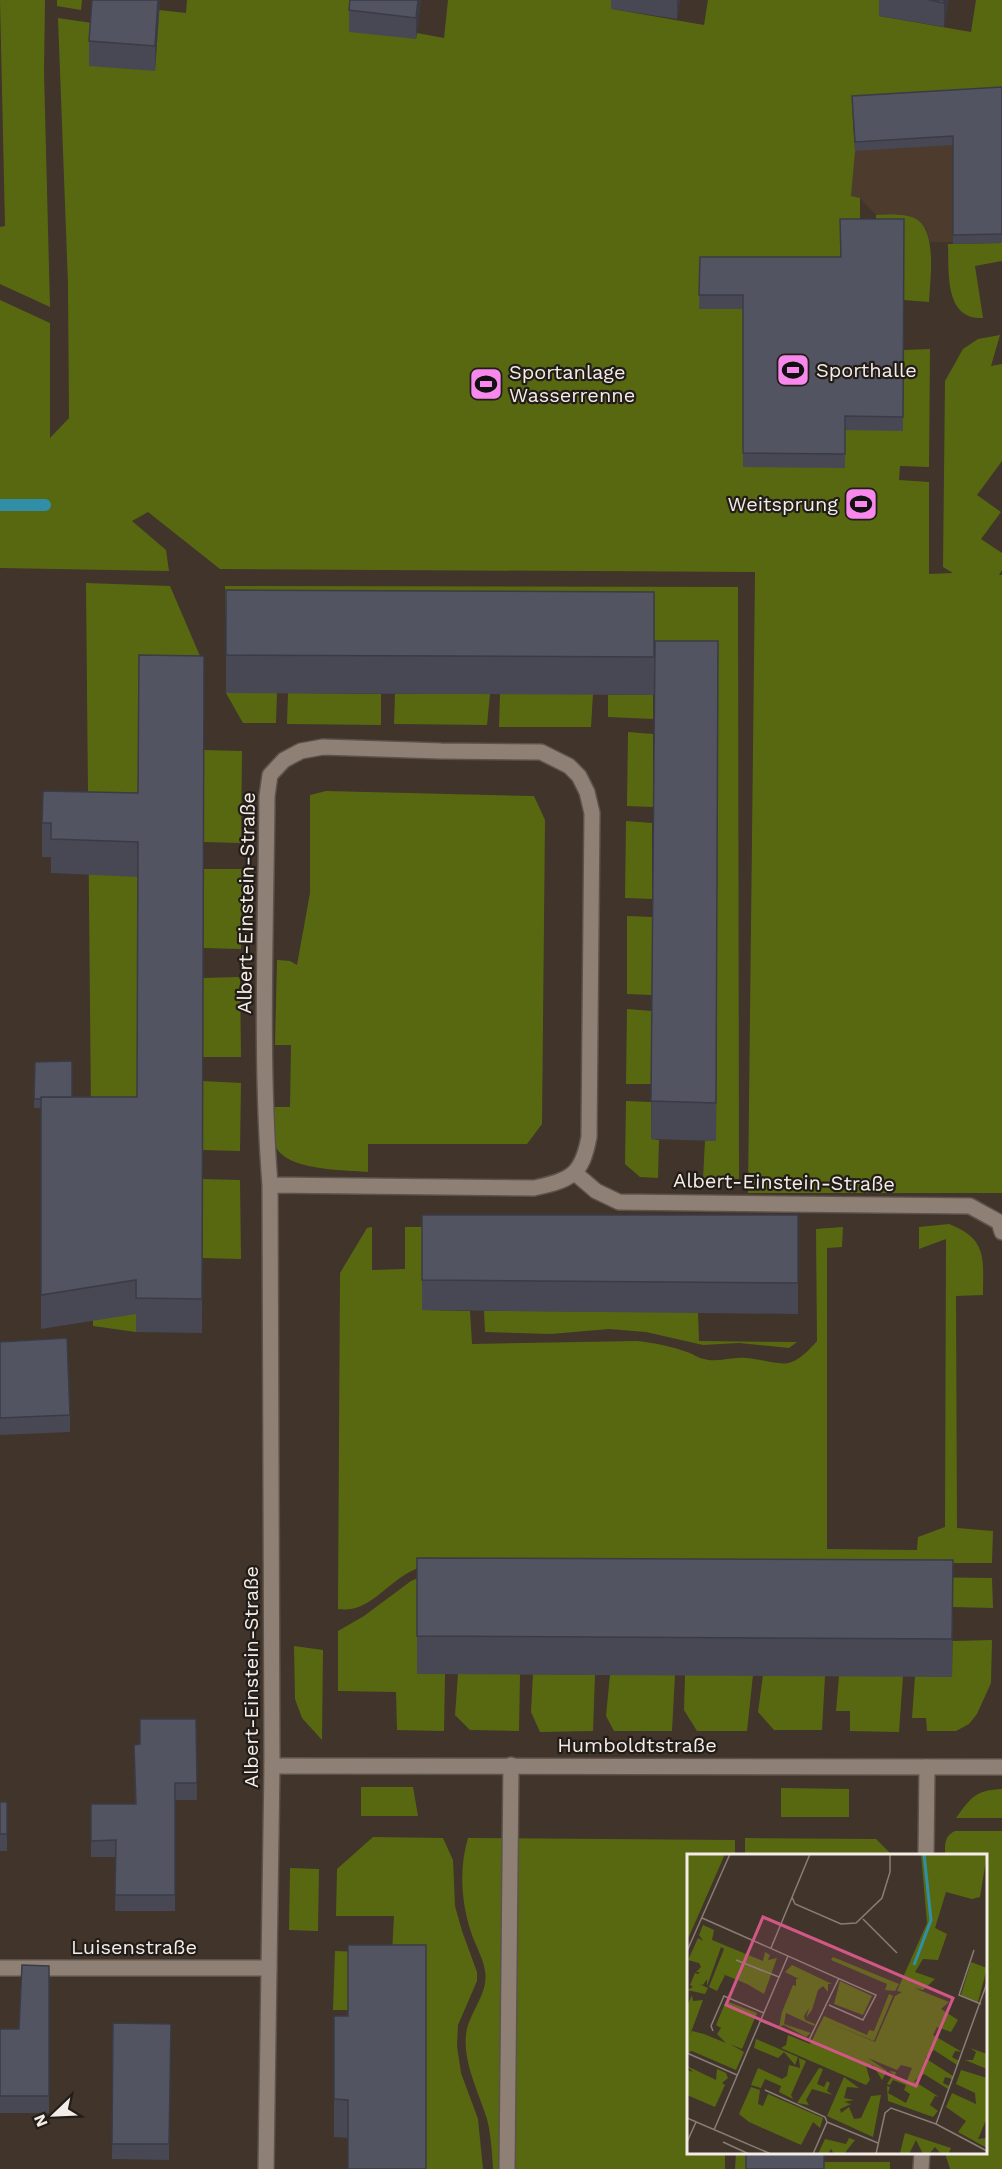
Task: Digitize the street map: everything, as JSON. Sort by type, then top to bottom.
[{"type":"street","name":"Albert-Einstein-Straße","points":[[266,2169],[272,1766],[270,1185],[266,1118],[267,796],[270,775],[284,760],[301,751],[323,747],[541,752],[560,759],[579,776],[587,792],[592,813],[592,915],[589,1137],[585,1158],[575,1173],[596,1191],[619,1202],[970,1206],[1000,1227]]},
{"type":"street","points":[[270,1185],[534,1188],[558,1183],[575,1173]]},
{"type":"street","points":[[507,2169],[511,1765]]},
{"type":"street","name":"Humboldtstraße","points":[[272,1766],[1002,1767]]},
{"type":"street","points":[[926,1854],[927,1767]]},
{"type":"street","name":"Luisenstraße","points":[[0,1968],[269,1968]]},
{"type":"street","points":[[921,2169],[922,2154]]},
{"type":"shaded area","points":[[1002,96],[1002,243],[930,242],[926,228],[904,216],[876,215],[860,198],[851,197],[852,105]]},
{"type":"green space","points":[[0,0],[45,0],[44,72],[50,307],[0,284],[0,227],[5,226]]},
{"type":"green space","points":[[57,0],[82,0],[81,10],[57,6]]},
{"type":"green space","points":[[187,0],[353,0],[415,39],[417,33],[444,38],[448,0],[613,0],[612,9],[704,25],[708,0],[881,0],[879,16],[971,32],[976,0],[1002,0],[1002,96],[852,105],[855,151],[851,196],[860,198],[860,233],[876,233],[876,215],[905,215],[922,224],[930,243],[929,302],[904,300],[904,350],[930,349],[929,467],[900,466],[899,480],[929,482],[929,574],[953,573],[943,567],[945,381],[963,349],[978,339],[1000,335],[991,366],[1002,364],[1002,461],[977,495],[1001,512],[981,539],[1002,553],[1002,570],[999,575],[1002,575],[1002,1193],[748,1193],[755,572],[220,569],[148,512],[132,521],[166,550],[169,571],[0,568],[0,300],[50,323],[50,438],[69,418],[68,284],[58,18],[92,23],[154,71],[159,10],[186,13]]},
{"type":"green space","points":[[1002,243],[1002,261],[975,266],[983,318],[970,317],[961,311],[951,292],[948,244]]},
{"type":"green space","points":[[86,583],[170,586],[203,663],[204,690],[139,690],[136,1332],[93,1326]]},
{"type":"green space","points":[[225,586],[738,587],[739,1179],[703,1178],[705,1141],[716,1140],[718,679],[654,679],[226,628]]},
{"type":"green space","points":[[226,693],[277,693],[276,723],[243,723]]},
{"type":"green space","points":[[288,693],[381,694],[381,725],[287,724]]},
{"type":"green space","points":[[395,694],[490,694],[487,725],[394,724]]},
{"type":"green space","points":[[500,694],[593,694],[591,727],[499,727]]},
{"type":"green space","points":[[608,695],[653,695],[653,719],[608,717]]},
{"type":"green space","points":[[628,732],[653,734],[653,807],[627,806]]},
{"type":"green space","points":[[204,750],[242,751],[241,843],[203,842]]},
{"type":"green space","points":[[326,791],[534,796],[545,820],[542,1124],[527,1144],[368,1144],[368,1172],[317,1168],[303,1164],[281,1154],[275,1145],[273,1131],[275,1107],[290,1107],[291,1045],[275,1045],[277,960],[290,961],[297,965],[310,893],[310,795]]},
{"type":"green space","points":[[626,821],[652,823],[652,899],[625,898]]},
{"type":"green space","points":[[203,869],[242,869],[241,949],[203,948]]},
{"type":"green space","points":[[627,916],[652,917],[652,995],[627,994]]},
{"type":"green space","points":[[240,977],[241,1057],[202,1057],[202,978]]},
{"type":"green space","points":[[627,1009],[652,1011],[651,1084],[626,1084]]},
{"type":"green space","points":[[202,1081],[241,1083],[240,1151],[202,1150]]},
{"type":"green space","points":[[626,1101],[651,1102],[651,1139],[659,1140],[658,1178],[640,1177],[625,1164]]},
{"type":"green space","points":[[202,1179],[240,1180],[241,1259],[202,1258]]},
{"type":"green space","points":[[949,1224],[971,1236],[981,1252],[983,1261],[983,1295],[956,1296],[957,1528],[993,1531],[992,1563],[431,1564],[407,1573],[364,1605],[338,1609],[340,1273],[367,1228],[372,1227],[372,1270],[405,1269],[405,1227],[456,1227],[423,1310],[470,1311],[472,1344],[637,1341],[675,1348],[709,1360],[741,1358],[785,1363],[799,1358],[817,1341],[816,1229],[843,1227],[842,1247],[827,1248],[827,1549],[917,1550],[918,1537],[945,1527],[946,1239],[919,1249],[919,1227]]},
{"type":"green space","points":[[484,1311],[698,1312],[699,1341],[797,1342],[789,1348],[739,1343],[703,1345],[646,1332],[609,1329],[551,1334],[485,1332]]},
{"type":"green space","points":[[427,1574],[418,1596],[417,1673],[445,1674],[444,1731],[397,1730],[396,1692],[338,1691],[338,1631],[364,1616],[411,1581]]},
{"type":"green space","points":[[914,1577],[992,1578],[993,1608],[953,1607],[953,1599]]},
{"type":"green space","points":[[992,1640],[991,1683],[977,1714],[969,1724],[956,1731],[927,1731],[926,1718],[912,1718],[915,1676],[951,1677],[952,1641]]},
{"type":"green space","points":[[294,1646],[323,1650],[322,1740],[302,1718],[295,1699]]},
{"type":"green space","points":[[458,1674],[520,1674],[519,1731],[470,1730],[455,1715]]},
{"type":"green space","points":[[533,1674],[595,1675],[593,1731],[540,1732],[531,1712]]},
{"type":"green space","points":[[675,1674],[672,1731],[614,1731],[606,1716],[610,1675]]},
{"type":"green space","points":[[685,1675],[753,1675],[747,1731],[697,1731],[684,1710]]},
{"type":"green space","points":[[763,1675],[825,1676],[822,1730],[774,1730],[758,1712]]},
{"type":"green space","points":[[839,1676],[903,1676],[899,1732],[850,1731],[850,1711],[836,1711]]},
{"type":"green space","points":[[361,1787],[413,1787],[418,1816],[361,1816]]},
{"type":"green space","points":[[781,1788],[849,1789],[849,1817],[781,1817]]},
{"type":"green space","points":[[1002,1789],[1002,1818],[956,1818],[975,1796],[986,1791]]},
{"type":"green space","points":[[955,1831],[1002,1831],[1002,2169],[950,2169],[945,2154],[987,2154],[987,1854],[945,1854],[945,1844],[951,1833]]},
{"type":"green space","points":[[373,1837],[443,1838],[453,1860],[455,1906],[477,1972],[477,1981],[458,2025],[457,2046],[461,2073],[478,2119],[483,2169],[426,2169],[426,1983],[348,1983],[348,2010],[333,2010],[335,1951],[392,1953],[394,1916],[336,1916],[337,1869]]},
{"type":"green space","points":[[468,1838],[735,1840],[735,1854],[687,1854],[687,2154],[725,2154],[725,2169],[493,2169],[487,2119],[472,2078],[466,2046],[470,2019],[484,1988],[485,1971],[471,1932],[463,1897],[462,1873]]},
{"type":"green space","points":[[745,1838],[876,1839],[891,1854],[745,1854]]},
{"type":"green space","points":[[290,1868],[319,1869],[318,1931],[289,1930]]},
{"type":"green space","points":[[736,2154],[747,2154],[746,2169],[735,2169]]},
{"type":"green space","points":[[824,2162],[890,2162],[890,2169],[824,2169]]},
{"type":"building","points":[[92,0],[158,0],[155,46],[89,41]]},
{"type":"building","points":[[350,0],[418,0],[416,18],[349,10]]},
{"type":"building","points":[[1002,87],[1002,234],[953,235],[953,136],[855,142],[852,96]]},
{"type":"building","points":[[840,219],[904,219],[903,417],[845,416],[845,454],[743,453],[743,295],[699,295],[700,257],[841,257]]},
{"type":"building","points":[[226,590],[654,592],[654,657],[226,655]]},
{"type":"building","points":[[655,641],[718,641],[716,1103],[651,1101]]},
{"type":"building","points":[[139,655],[204,656],[202,1299],[136,1298],[136,1280],[41,1295],[41,1097],[137,1097],[138,842],[51,839],[51,823],[42,823],[43,791],[138,793]]},
{"type":"building","points":[[72,1061],[72,1097],[34,1099],[35,1062]]},
{"type":"building","points":[[422,1215],[798,1215],[798,1283],[422,1280]]},
{"type":"building","points":[[67,1338],[70,1415],[0,1418],[0,1342]]},
{"type":"building","points":[[417,1558],[953,1560],[952,1639],[417,1636]]},
{"type":"building","points":[[140,1719],[196,1719],[197,1783],[175,1783],[175,1895],[115,1895],[116,1840],[91,1841],[91,1804],[136,1804],[134,1745],[140,1744]]},
{"type":"building","points":[[0,1802],[7,1802],[7,1834],[0,1834]]},
{"type":"building","points":[[348,1945],[426,1945],[426,2169],[348,2169],[348,2100],[334,2099],[334,2016],[348,2016]]},
{"type":"building","points":[[22,1965],[49,1966],[49,2096],[0,2096],[0,2029],[19,2029]]},
{"type":"building","points":[[113,2023],[171,2024],[169,2144],[112,2144]]},
{"type":"building","points":[[746,2154],[824,2154],[824,2169],[746,2169]]},
{"type":"waterway","points":[[0,505],[45,505]]},
{"type":"place","name":"Sporthalle","points":[[793,370]]},
{"type":"place","name":"Sportanlage Wasserrenne","points":[[486,384]]},
{"type":"place","name":"Weitsprung","points":[[861,504]]}]
